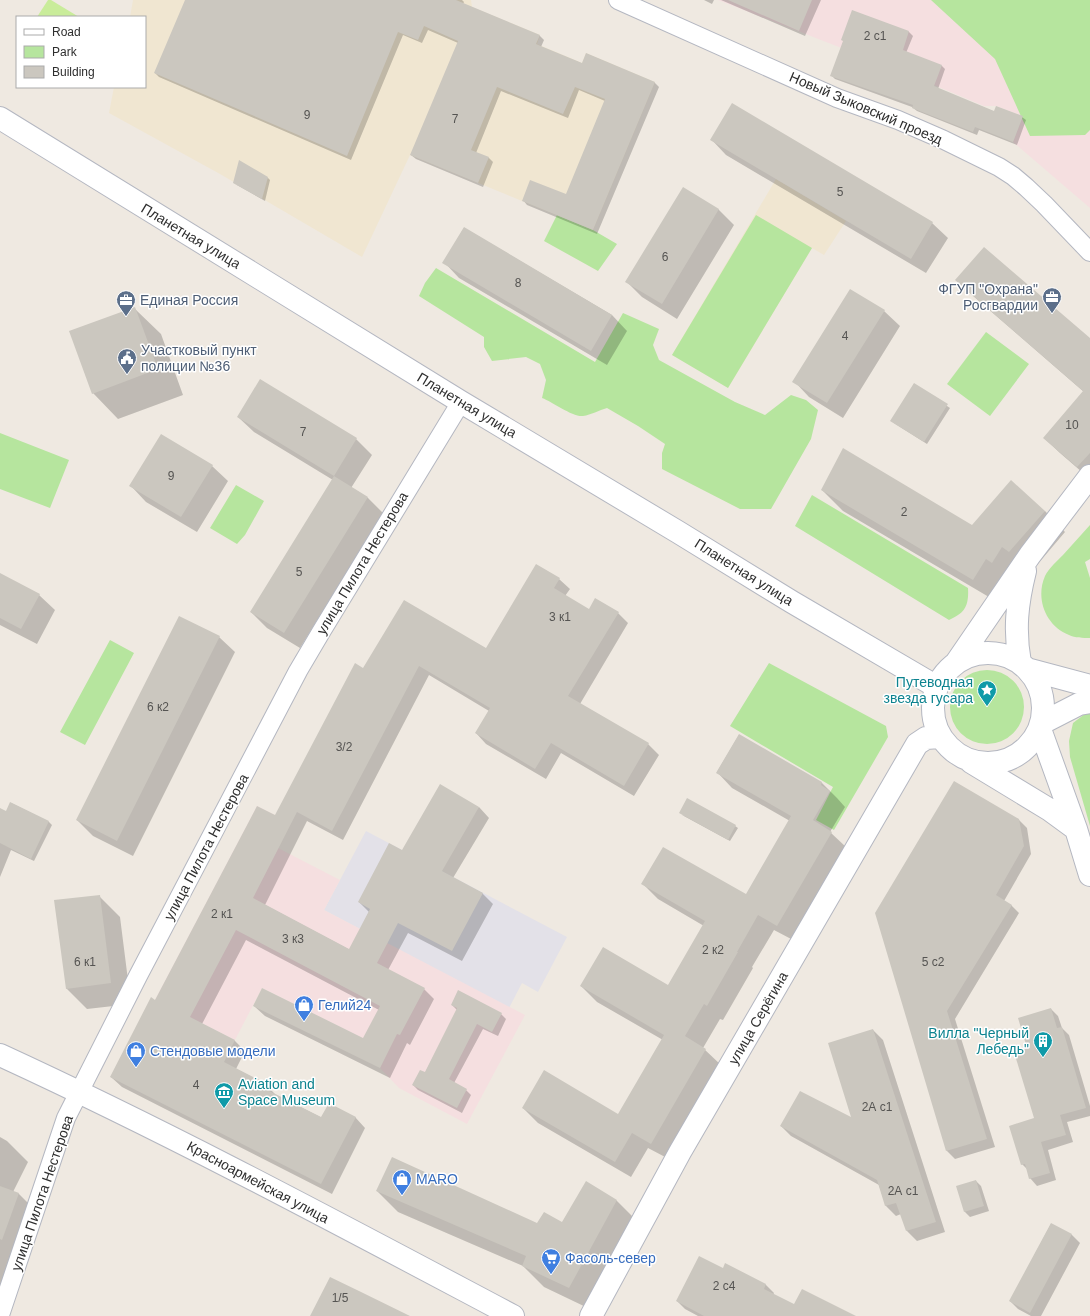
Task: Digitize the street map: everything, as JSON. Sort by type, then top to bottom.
[{"type":"street","name":"Новый Зыковский проезд","points":[[618,0],[838,98],[898,120],[999,167],[1014,176],[1090,252]]},
{"type":"street","name":"Планетная улица","points":[[0,118],[461,402],[792,602],[937,687]]},
{"type":"street","name":"улица Пилота Нестерова","points":[[0,1315],[66,1118],[298,671],[461,402]]},
{"type":"street","points":[[1076,829],[1050,810],[951,750],[940,737],[934,721],[932,704],[937,687],[945,674],[956,663],[1030,555],[1090,476]]},
{"type":"street","points":[[966,760],[988,764],[1010,760],[1028,747],[1041,726],[1044,708],[1039,686],[1023,666],[1017,646],[1016,629],[1019,596],[1030,555]]},
{"type":"street","points":[[956,663],[974,655],[994,654],[1007,656],[1023,666],[1090,686]]},
{"type":"street","points":[[1041,726],[1079,704],[1090,702]]},
{"type":"street","points":[[1041,726],[1090,875]]},
{"type":"street","name":"улица Серёгина","points":[[591,1316],[680,1152],[917,744],[926,738],[940,737]]},
{"type":"street","name":"Красноармейская улица","points":[[0,1055],[80,1092],[181,1142],[513,1316]]},
{"type":"shaded area","points":[[133,0],[471,0],[472,7],[540,35],[537,44],[582,63],[586,53],[655,82],[593,230],[410,155],[362,257],[220,174],[109,113],[114,88],[146,88],[146,16],[130,16]]},
{"type":"shaded area","points":[[718,0],[1090,0],[1090,208],[1013,142],[1023,116],[996,106],[984,106],[903,72]]},
{"type":"shaded area","points":[[776,179],[846,221],[824,255],[812,248],[728,388],[672,355]]},
{"type":"shaded area","points":[[257,806],[291,823],[278,848],[340,880],[324,910],[525,1015],[467,1124],[399,1088],[380,1068],[388,1051],[262,988],[235,1040],[155,1000]]},
{"type":"shaded area","points":[[366,831],[567,937],[538,992],[522,983],[509,1008],[324,910]]},
{"type":"green space","points":[[48,0],[51,0],[77,16],[38,16]]},
{"type":"green space","points":[[931,0],[1090,0],[1090,130],[1085,135],[1030,136],[995,59]]},
{"type":"green space","points":[[557,215],[593,230],[617,244],[598,271],[544,241]]},
{"type":"green space","points":[[756,215],[812,248],[728,388],[672,355]]},
{"type":"green space","points":[[436,268],[595,362],[623,313],[659,329],[653,345],[659,360],[735,402],[765,415],[791,395],[806,400],[818,410],[811,439],[771,509],[740,509],[662,469],[662,453],[665,444],[607,408],[579,416],[568,412],[542,398],[546,380],[540,364],[526,357],[492,361],[484,347],[484,337],[419,296],[425,283]]},
{"type":"green space","points":[[986,332],[1029,364],[990,416],[947,384]]},
{"type":"green space","points":[[0,433],[69,460],[50,508],[0,489]]},
{"type":"green space","points":[[236,485],[264,501],[245,535],[237,544],[210,528]]},
{"type":"green space","points":[[812,495],[968,588],[967,604],[962,612],[949,620],[795,526]]},
{"type":"green space","points":[[1090,525],[1090,559],[1085,562],[1090,578],[1090,638],[1079,638],[1061,631],[1054,625],[1045,611],[1041,594],[1045,576],[1049,570]]},
{"type":"green space","points":[[110,640],[134,653],[85,745],[60,732]]},
{"type":"green space","points":[[769,663],[886,726],[888,737],[834,830],[816,820],[833,787],[730,726]]},
{"type":"green space","points":[[987,670],[1001,673],[1013,681],[1021,693],[1024,707],[1021,721],[1013,733],[1001,741],[987,744],[973,741],[961,733],[953,721],[950,707],[953,693],[961,681],[973,673]]},
{"type":"green space","points":[[1090,710],[1090,826],[1070,757],[1069,741],[1073,723]]},
{"type":"building","points":[[185,0],[456,0],[540,35],[536,44],[582,63],[586,53],[655,82],[593,230],[522,201],[530,180],[566,194],[605,99],[575,87],[563,114],[497,87],[471,150],[489,157],[478,183],[410,155],[458,41],[424,26],[418,40],[398,32],[347,156],[154,73]]},
{"type":"building","points":[[728,0],[812,0],[799,31]]},
{"type":"building","points":[[852,10],[909,31],[903,50],[942,65],[934,86],[994,111],[996,106],[1023,116],[1013,142],[975,127],[973,132],[912,108],[913,105],[830,76],[843,41],[841,40]]},
{"type":"building","points":[[732,103],[933,222],[911,259],[710,140]]},
{"type":"building","points":[[239,160],[268,177],[262,199],[233,183]]},
{"type":"building","points":[[683,187],[719,209],[662,304],[625,282]]},
{"type":"building","points":[[464,227],[612,315],[591,351],[442,263]]},
{"type":"building","points":[[984,247],[1090,338],[1090,453],[1077,467],[1043,438],[1083,391],[955,280]]},
{"type":"building","points":[[850,289],[885,310],[827,403],[792,382]]},
{"type":"building","points":[[135,307],[158,369],[92,394],[69,331]]},
{"type":"building","points":[[260,379],[357,438],[334,476],[237,417]]},
{"type":"building","points":[[914,383],[948,404],[924,442],[890,421]]},
{"type":"building","points":[[161,434],[213,465],[181,517],[129,486]]},
{"type":"building","points":[[843,448],[972,525],[1011,480],[1045,511],[1009,552],[1002,547],[992,563],[986,559],[973,580],[821,490]]},
{"type":"building","points":[[334,476],[368,497],[284,633],[250,612]]},
{"type":"building","points":[[536,564],[560,578],[554,588],[589,609],[595,598],[619,612],[568,696],[649,743],[624,786],[551,743],[535,769],[475,733],[490,708],[419,666],[332,831],[297,812],[253,898],[349,949],[370,909],[358,902],[389,843],[402,850],[440,784],[479,807],[442,871],[483,893],[452,951],[398,923],[377,963],[425,988],[400,1035],[397,1034],[380,1068],[253,1006],[262,988],[363,1038],[380,1006],[236,930],[190,1017],[235,1040],[224,1062],[265,1083],[263,1088],[321,1117],[329,1103],[356,1117],[321,1184],[110,1077],[151,997],[155,1000],[257,806],[275,815],[355,663],[363,668],[404,600],[486,648]]},
{"type":"building","points":[[0,573],[40,594],[21,629],[0,618]]},
{"type":"building","points":[[179,616],[220,636],[117,841],[76,820]]},
{"type":"building","points":[[739,734],[822,782],[821,785],[830,791],[813,820],[832,832],[777,926],[758,915],[707,1006],[704,1004],[685,1036],[706,1049],[651,1144],[632,1133],[615,1162],[522,1108],[544,1070],[618,1114],[664,1035],[580,986],[603,947],[668,985],[705,921],[641,884],[663,847],[746,894],[791,816],[716,773]]},
{"type":"building","points":[[954,781],[1019,819],[1024,846],[996,895],[1012,905],[947,1011],[987,1139],[946,1151],[875,913]]},
{"type":"building","points":[[687,798],[736,825],[728,840],[679,813]]},
{"type":"building","points":[[10,802],[49,821],[31,859],[0,843],[0,808],[6,811]]},
{"type":"building","points":[[100,895],[111,983],[66,989],[54,900]]},
{"type":"building","points":[[458,990],[502,1013],[492,1032],[477,1024],[449,1079],[467,1089],[457,1108],[412,1085],[420,1070],[425,1072],[457,1008],[451,1005]]},
{"type":"building","name":"Вилла \"Черный Лебедь\"","points":[[1051,1008],[1057,1028],[1062,1027],[1086,1108],[1060,1115],[1066,1135],[1041,1142],[1050,1173],[1029,1179],[1025,1164],[1021,1165],[1009,1126],[1034,1118],[1014,1052],[1027,1048],[1018,1018]]},
{"type":"building","points":[[873,1029],[936,1222],[906,1231],[896,1203],[885,1206],[877,1180],[780,1126],[800,1091],[851,1117],[828,1043]]},
{"type":"building","points":[[392,1157],[537,1223],[544,1212],[562,1222],[586,1181],[617,1200],[569,1288],[522,1266],[526,1256],[376,1191]]},
{"type":"building","points":[[976,1180],[984,1206],[964,1212],[956,1186]]},
{"type":"building","points":[[0,1186],[19,1193],[2,1240],[0,1239]]},
{"type":"building","points":[[1051,1223],[1072,1234],[1030,1313],[1009,1301]]},
{"type":"building","points":[[699,1256],[723,1268],[725,1263],[766,1284],[764,1289],[794,1304],[802,1289],[856,1316],[704,1316],[676,1301]]},
{"type":"building","points":[[330,1277],[359,1291],[410,1316],[310,1316]]},
{"type":"place","name":"ФГУП \"Охрана\" Росгвардии","points":[[1052,314]]},
{"type":"place","name":"Единая Россия","points":[[126,317]]},
{"type":"place","name":"Участковый пункт полиции №36","points":[[127,375]]},
{"type":"place","name":"Путеводная звезда гусара","points":[[987,707]]},
{"type":"place","name":"Гелий24","points":[[304,1022]]},
{"type":"place","name":"Вилла \"Черный Лебедь\"","points":[[1043,1058]]},
{"type":"place","name":"Стендовые модели","points":[[136,1068]]},
{"type":"place","name":"Aviation and Space Museum","points":[[224,1109]]},
{"type":"place","name":"MARO","points":[[402,1196]]},
{"type":"place","name":"Фасоль-север","points":[[551,1275]]}]
